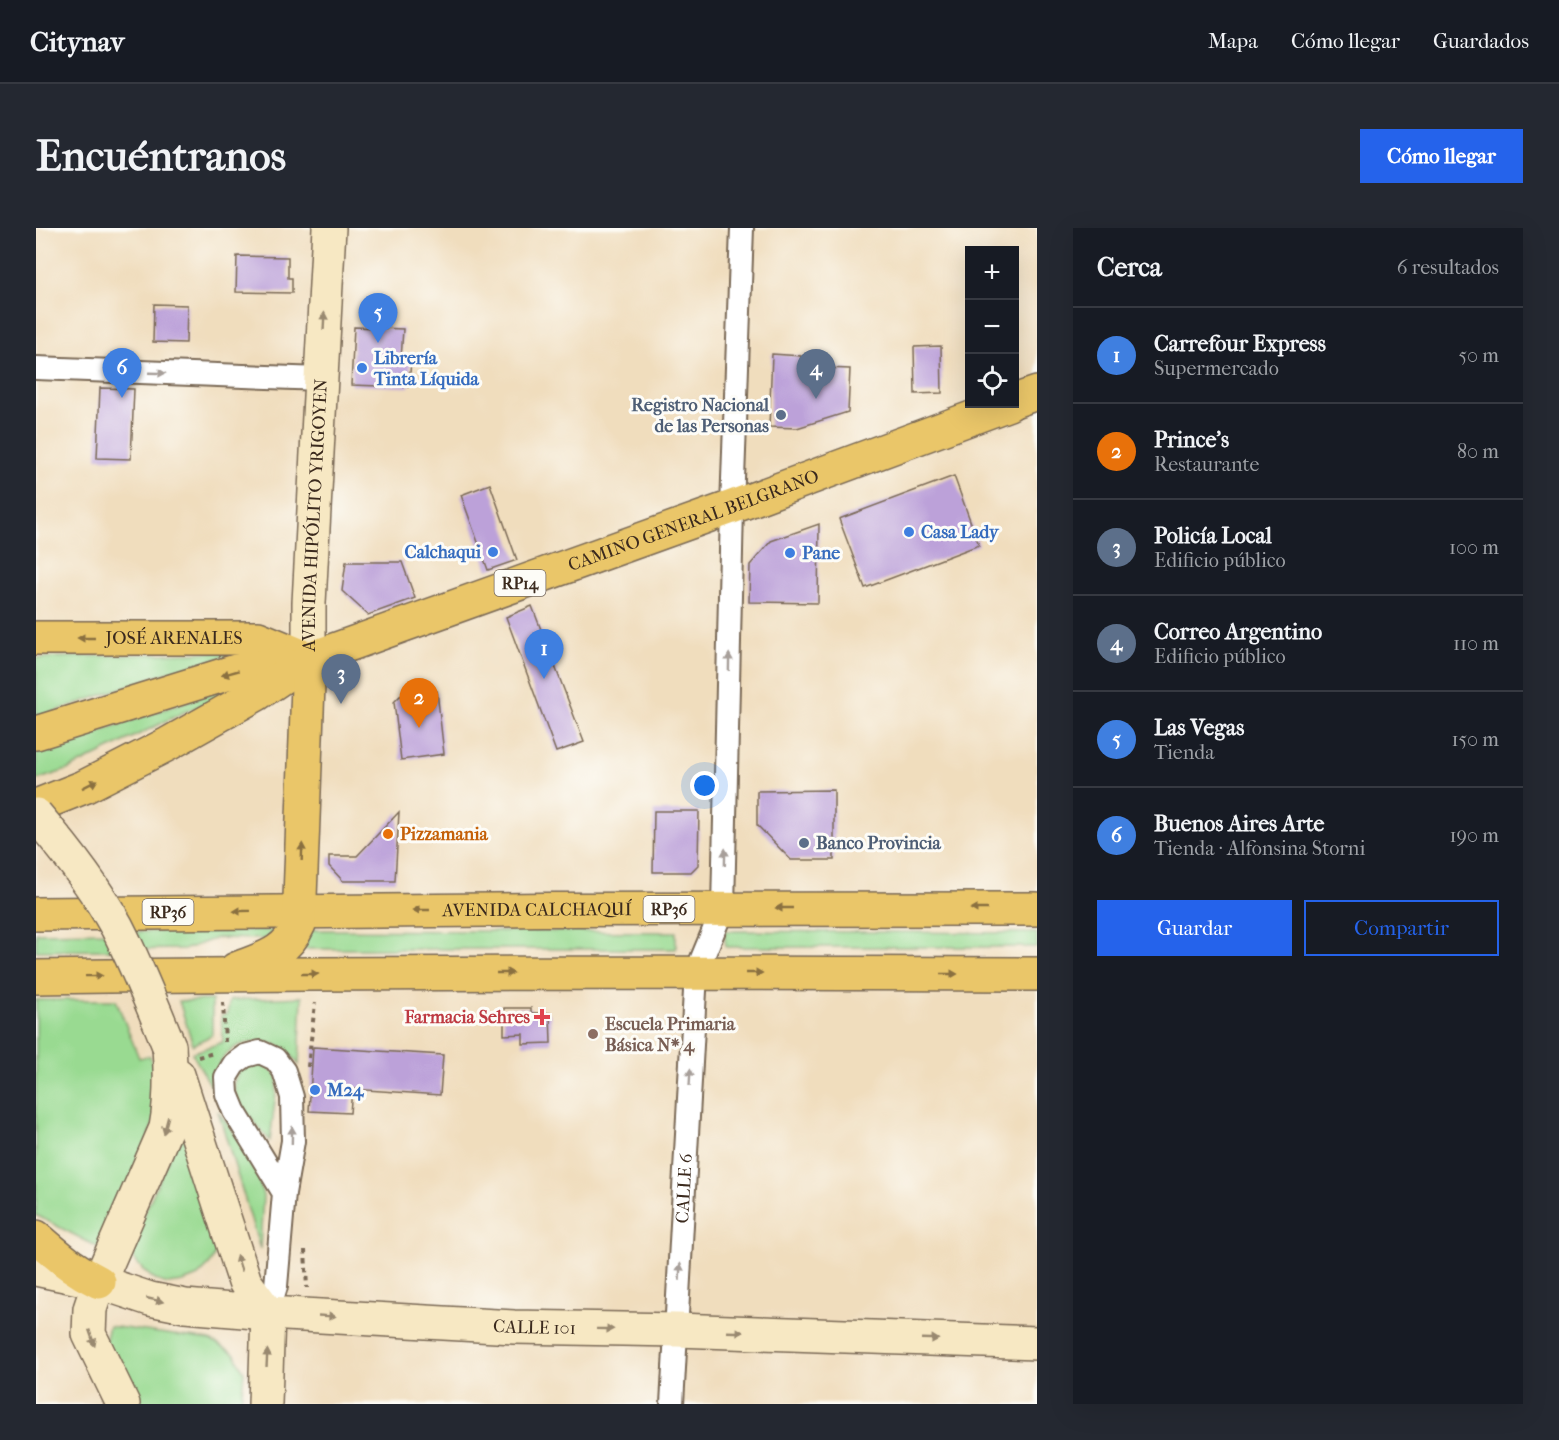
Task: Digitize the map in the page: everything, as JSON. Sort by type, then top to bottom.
[{"type":"main road","points":[[1019,400],[1037,393]]},
{"type":"main road","name":"CAMINO GENERAL BELGRANO","points":[[36,733],[236,671],[309,659],[732,507],[998,408]]},
{"type":"main road","name":"JOSÉ ARENALES","points":[[36,638],[258,638],[309,659]]},
{"type":"main road","name":"CAMINO GENERAL BELGRANO","points":[[36,806],[84,787],[168,744],[257,694],[309,659]]},
{"type":"main road","name":"AVENIDA HIPÓLITO YRIGOYEN","points":[[220,974],[276,952],[287,944],[299,924],[309,659]]},
{"type":"main road","name":"AVENIDA CALCHAQUÍ","points":[[36,914],[723,908],[1037,909]]},
{"type":"main road","points":[[36,977],[220,974],[1037,974]]},
{"type":"main road","points":[[36,1237],[67,1264],[81,1274],[99,1282]]},
{"type":"street","name":"AVENIDA HIPÓLITO YRIGOYEN","points":[[309,659],[309,603],[329,228]]},
{"type":"street","points":[[723,908],[732,507],[742,228]]},
{"type":"street","points":[[36,368],[321,379]]},
{"type":"street","points":[[36,815],[61,843],[80,870],[116,925],[137,967],[169,1046],[245,1282],[268,1312]]},
{"type":"street","name":"CALLE 6","points":[[672,1404],[696,973],[723,908]]},
{"type":"street","points":[[123,1404],[89,1334],[92,1303],[166,1128],[170,1110],[169,1046]]},
{"type":"street","points":[[264,1404],[268,1312],[276,1286],[284,1193],[293,1141],[292,1097],[284,1071],[275,1059],[260,1052],[245,1056],[234,1064],[226,1077],[227,1094],[234,1111],[284,1193]]},
{"type":"street","name":"CALLE 101","points":[[36,1269],[99,1282],[150,1299],[185,1306],[514,1327],[677,1330],[1037,1343]]},
{"type":"green space","points":[[244,651],[159,675],[36,718],[36,658]]},
{"type":"green space","points":[[247,680],[257,684],[184,712],[67,770],[36,780],[36,754]]},
{"type":"green space","points":[[279,930],[264,939],[217,938],[186,949],[36,951],[36,933]]},
{"type":"green space","points":[[308,930],[676,932],[676,949],[300,949]]},
{"type":"green space","points":[[724,931],[1037,933],[1037,947],[726,947]]},
{"type":"green space","points":[[302,997],[299,1065],[282,1047],[275,1044],[250,1042],[233,1048],[221,1060],[212,1088],[192,1053],[223,1042],[221,1016],[227,1014],[230,1000]]},
{"type":"green space","points":[[36,1000],[116,1000],[139,1058],[150,1056],[155,1073],[158,1111],[107,1252],[36,1215]]},
{"type":"green space","points":[[212,1000],[212,1035],[193,1045],[179,1001]]},
{"type":"green space","points":[[254,1064],[266,1067],[278,1076],[270,1141],[236,1100],[234,1083],[239,1069]]},
{"type":"green space","points":[[218,1111],[255,1162],[263,1196],[260,1249]]},
{"type":"green space","points":[[182,1129],[217,1235],[217,1250],[210,1264],[198,1276],[183,1282],[168,1284],[155,1280],[143,1270],[134,1259],[131,1244]]},
{"type":"green space","points":[[109,1326],[210,1340],[235,1354],[244,1372],[241,1404],[134,1404],[104,1347]]},
{"type":"building","points":[[237,256],[288,257],[288,278],[292,278],[292,293],[236,292]]},
{"type":"building","points":[[154,304],[187,305],[186,343],[153,342]]},
{"type":"building","points":[[354,327],[403,329],[401,360],[411,360],[409,387],[351,385]]},
{"type":"building","points":[[941,346],[942,393],[915,394],[914,347]]},
{"type":"building","points":[[772,354],[801,356],[800,367],[850,369],[848,412],[797,428],[769,427]]},
{"type":"building","points":[[100,388],[134,389],[131,459],[97,458]]},
{"type":"building","name":"Casa Lady","points":[[954,476],[979,545],[865,588],[839,519]]},
{"type":"building","points":[[490,484],[517,560],[488,570],[461,495]]},
{"type":"building","name":"Pane","points":[[819,524],[818,603],[749,602],[750,565],[771,541]]},
{"type":"building","points":[[346,562],[402,562],[415,598],[368,615],[342,591]]},
{"type":"building","points":[[532,606],[584,742],[556,752],[506,617]]},
{"type":"building","points":[[437,691],[444,754],[401,760],[394,702],[400,696]]},
{"type":"building","name":"Banco Provincia","points":[[834,790],[834,860],[791,860],[757,825],[757,791]]},
{"type":"building","points":[[654,811],[699,811],[698,865],[691,872],[653,872]]},
{"type":"building","name":"Pizzamania","points":[[399,812],[395,881],[343,881],[329,866],[329,856],[357,856]]},
{"type":"building","points":[[504,1008],[531,1008],[531,1013],[550,1013],[551,1043],[523,1044],[523,1034],[504,1035]]},
{"type":"building","points":[[313,1047],[443,1055],[440,1095],[352,1089],[350,1113],[309,1111]]},
{"type":"place","name":"Las Vegas","points":[[378,343]]},
{"type":"place","name":"Librería Tinta Líquida","points":[[362,368]]},
{"type":"place","name":"Buenos Aires Arte","points":[[122,398]]},
{"type":"place","name":"Correo Argentino","points":[[816,399]]},
{"type":"place","name":"Registro Nacional de las Personas","points":[[781,415]]},
{"type":"place","name":"Casa Lady","points":[[909,532]]},
{"type":"place","name":"Calchaqui","points":[[493,552]]},
{"type":"place","name":"Pane","points":[[790,553]]},
{"type":"place","name":"Carrefour Express","points":[[544,679]]},
{"type":"place","name":"Policía Local","points":[[341,704]]},
{"type":"place","name":"Prince's","points":[[419,728]]},
{"type":"place","name":"Pizzamania","points":[[388,834]]},
{"type":"place","name":"Banco Provincia","points":[[804,843]]},
{"type":"place","name":"Farmacia Sehres","points":[[542,1017]]},
{"type":"place","name":"Escuela Primaria Básica N* 4","points":[[593,1034]]},
{"type":"place","name":"M24","points":[[315,1090]]}]
